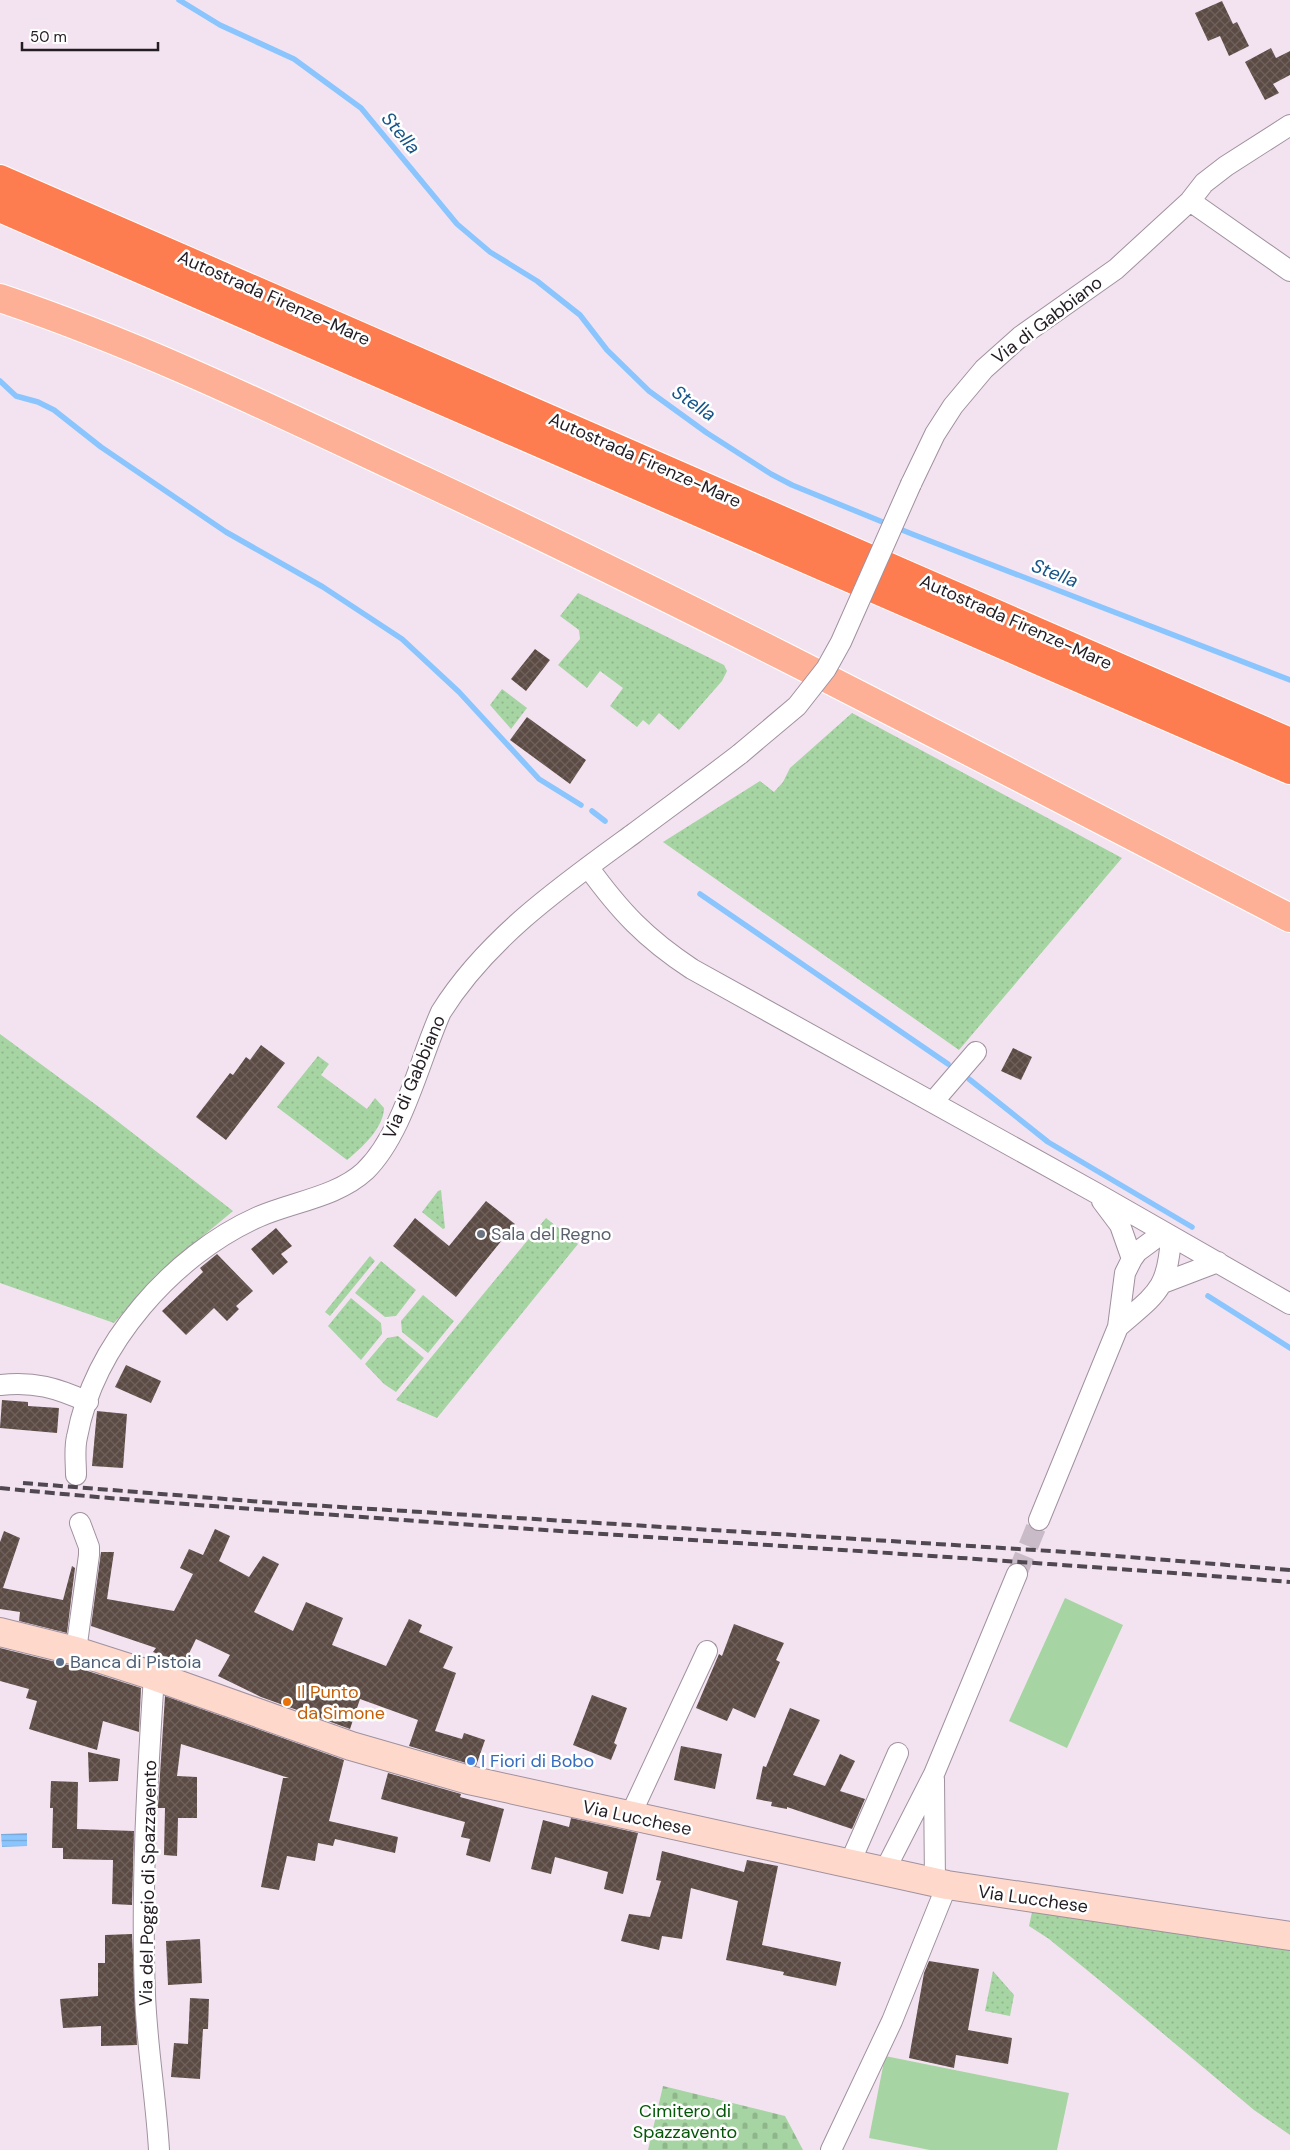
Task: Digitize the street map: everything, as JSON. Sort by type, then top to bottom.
[{"type":"highway","name":"Autostrada Firenze-Mare","points":[[0,179],[1290,742]]},
{"type":"highway","name":"Autostrada Firenze-Mare","points":[[0,208],[1290,770]]},
{"type":"main road","points":[[0,298],[50,314],[129,346],[280,413],[575,552],[694,610],[1290,918]]},
{"type":"street","name":"Via di Gabbiano","points":[[76,1475],[76,1438],[88,1402],[103,1365],[144,1302],[202,1250],[256,1218],[323,1194],[348,1182],[357,1177],[375,1160],[398,1122],[433,1030],[451,996],[486,954],[520,923],[588,867],[740,754],[797,706],[826,669],[842,642],[911,484],[939,427],[966,388],[1021,336],[1116,269],[1190,201],[1204,183],[1226,166],[1290,125]]},
{"type":"street","points":[[1190,201],[1290,271]]},
{"type":"street","points":[[588,867],[625,915],[672,955],[692,969],[1096,1193],[1290,1304]]},
{"type":"street","points":[[933,1102],[976,1052]]},
{"type":"street","points":[[1096,1193],[1120,1225],[1132,1259]]},
{"type":"street","points":[[1039,1520],[1118,1327],[1123,1280],[1132,1259],[1144,1246],[1167,1234]]},
{"type":"street","points":[[1118,1327],[1154,1296],[1163,1283],[1169,1266],[1167,1234]]},
{"type":"street","points":[[1163,1283],[1218,1262]]},
{"type":"street","points":[[0,1385],[26,1384],[52,1387],[88,1402]]},
{"type":"street","points":[[76,1651],[90,1551],[80,1523]]},
{"type":"street","points":[[884,1872],[934,1774],[1017,1574]]},
{"type":"street","name":"Via Lucchese","points":[[0,1632],[76,1651],[154,1676],[372,1753],[468,1780],[941,1884],[1290,1936]]},
{"type":"street","points":[[630,1816],[708,1651]]},
{"type":"street","name":"Via del Poggio di Spazzavento","points":[[154,1676],[143,1942],[150,2065],[156,2098],[160,2150]]},
{"type":"street","points":[[849,1865],[898,1752]]},
{"type":"street","points":[[838,2148],[892,2021],[941,1884],[934,1774]]},
{"type":"green space","points":[[578,593],[724,665],[727,671],[722,681],[679,730],[659,713],[649,725],[643,720],[637,727],[610,706],[623,688],[600,671],[587,688],[558,665],[580,639],[579,630],[560,616]]},
{"type":"green space","points":[[502,689],[527,708],[511,729],[490,705]]},
{"type":"green space","points":[[852,713],[1122,858],[959,1050],[663,842],[760,781],[774,792],[783,782],[790,768]]},
{"type":"green space","points":[[0,1034],[103,1110],[233,1211],[156,1275],[114,1323],[0,1283]]},
{"type":"green space","points":[[318,1056],[329,1064],[321,1075],[367,1109],[375,1098],[384,1108],[376,1130],[347,1160],[277,1107]]},
{"type":"green space","points":[[441,1190],[445,1228],[443,1229],[422,1212],[438,1191]]},
{"type":"green space","points":[[546,1218],[578,1244],[437,1418],[396,1400]]},
{"type":"green space","points":[[370,1256],[375,1261],[330,1316],[325,1312]]},
{"type":"green space","points":[[381,1261],[416,1290],[396,1316],[385,1317],[355,1293]]},
{"type":"green space","points":[[423,1295],[454,1321],[428,1353],[402,1332],[401,1321]]},
{"type":"green space","points":[[351,1298],[381,1323],[382,1334],[361,1360],[328,1326]]},
{"type":"green space","points":[[398,1336],[424,1358],[396,1392],[384,1384],[365,1364],[387,1338]]},
{"type":"green space","points":[[1065,1598],[1123,1625],[1067,1748],[1009,1721]]},
{"type":"green space","points":[[1032,1912],[1290,1950],[1290,2135],[1254,2110],[1049,1939],[1029,1926]]},
{"type":"green space","points":[[993,1971],[1014,1995],[1010,2016],[985,2011]]},
{"type":"green space","points":[[885,2056],[1069,2093],[1057,2150],[930,2150],[869,2138]]},
{"type":"green space","name":"Cimitero di Spazzavento","points":[[663,2086],[785,2116],[803,2150],[648,2150]]},
{"type":"water","points":[[27,1833],[27,1846],[2,1847],[1,1834]]},
{"type":"building","points":[[1222,1],[1233,24],[1237,22],[1249,46],[1229,56],[1220,36],[1208,41],[1195,13]]},
{"type":"building","points":[[1271,48],[1276,58],[1290,51],[1290,75],[1273,84],[1279,93],[1265,100],[1245,62]]},
{"type":"building","points":[[535,649],[550,660],[526,691],[511,679]]},
{"type":"building","points":[[527,717],[586,760],[570,784],[510,740]]},
{"type":"building","points":[[261,1045],[285,1063],[226,1140],[196,1117],[230,1073],[233,1075],[246,1057],[250,1060]]},
{"type":"building","points":[[1013,1048],[1032,1057],[1021,1080],[1001,1071]]},
{"type":"building","points":[[486,1201],[515,1224],[456,1297],[393,1246],[415,1218],[449,1246]]},
{"type":"building","points":[[276,1228],[292,1246],[281,1254],[288,1262],[273,1275],[251,1249]]},
{"type":"building","points":[[217,1254],[253,1291],[236,1306],[239,1309],[227,1321],[214,1308],[186,1335],[162,1311],[203,1272],[200,1268]]},
{"type":"building","points":[[126,1365],[161,1381],[151,1403],[115,1387]]},
{"type":"building","points":[[2,1400],[28,1402],[28,1406],[59,1408],[57,1433],[0,1428]]},
{"type":"building","points":[[97,1411],[127,1414],[123,1468],[92,1466]]},
{"type":"building","points":[[215,1529],[230,1536],[219,1561],[249,1577],[263,1556],[279,1564],[254,1612],[293,1631],[306,1602],[343,1618],[332,1645],[386,1666],[409,1619],[422,1625],[419,1632],[453,1647],[443,1668],[456,1673],[435,1731],[462,1739],[464,1733],[485,1740],[476,1766],[409,1746],[418,1720],[360,1699],[350,1729],[261,1697],[218,1676],[230,1655],[196,1639],[184,1664],[153,1652],[156,1648],[91,1626],[101,1552],[114,1552],[107,1599],[174,1611],[193,1574],[180,1568],[189,1549],[203,1555]]},
{"type":"building","points":[[4,1531],[20,1538],[3,1588],[63,1600],[72,1566],[75,1568],[67,1633],[19,1621],[20,1612],[0,1609],[0,1542]]},
{"type":"building","points":[[734,1624],[784,1643],[776,1660],[780,1662],[755,1718],[733,1708],[727,1721],[696,1708],[719,1654],[722,1656]]},
{"type":"building","points":[[0,1648],[72,1666],[141,1688],[139,1732],[103,1721],[97,1750],[29,1729],[37,1701],[26,1698],[29,1689],[0,1681]]},
{"type":"building","points":[[592,1695],[627,1708],[614,1743],[617,1745],[611,1760],[573,1745]]},
{"type":"building","points":[[165,1696],[344,1760],[329,1821],[398,1837],[395,1853],[335,1839],[333,1846],[318,1843],[315,1861],[287,1856],[279,1890],[261,1887],[283,1778],[289,1778],[181,1744],[177,1776],[197,1777],[197,1818],[178,1818],[177,1856],[164,1855],[165,1808],[158,1808],[158,1806]]},
{"type":"building","points":[[790,1708],[820,1720],[793,1775],[825,1786],[840,1754],[855,1761],[840,1791],[865,1799],[852,1829],[787,1807],[787,1809],[771,1806],[772,1802],[756,1799],[763,1766],[766,1767]]},
{"type":"building","points":[[681,1746],[722,1754],[715,1789],[674,1780]]},
{"type":"building","points":[[88,1752],[120,1759],[118,1781],[89,1782]]},
{"type":"building","points":[[388,1773],[461,1794],[460,1797],[504,1809],[490,1862],[466,1855],[470,1839],[461,1837],[465,1822],[381,1799]]},
{"type":"building","points":[[51,1781],[78,1782],[77,1829],[134,1831],[132,1905],[112,1904],[113,1860],[63,1859],[63,1848],[52,1848],[53,1808],[50,1808]]},
{"type":"building","points":[[571,1818],[638,1833],[623,1894],[604,1889],[608,1872],[555,1857],[551,1874],[531,1869],[543,1820],[569,1827]]},
{"type":"building","points":[[662,1851],[744,1872],[747,1860],[778,1866],[762,1945],[841,1962],[836,1986],[783,1975],[784,1972],[726,1960],[738,1901],[691,1888],[682,1939],[662,1936],[659,1950],[621,1941],[629,1914],[650,1917],[661,1881],[656,1880]]},
{"type":"building","points":[[132,1934],[137,2045],[101,2046],[101,2026],[63,2028],[60,1999],[98,1996],[98,1963],[105,1963],[105,1935]]},
{"type":"building","points":[[200,1939],[202,1983],[168,1985],[166,1941]]},
{"type":"building","points":[[929,1961],[979,1969],[968,2030],[1012,2038],[1008,2064],[956,2055],[954,2068],[909,2058],[924,1973]]},
{"type":"building","points":[[190,1998],[209,1999],[208,2029],[203,2029],[200,2079],[171,2077],[174,2043],[188,2044]]},
{"type":"waterway","name":"Stella","points":[[179,0],[220,25],[294,59],[361,108],[457,224],[490,252],[537,281],[580,315],[607,350],[649,391],[707,433],[771,474],[792,485],[912,534],[1290,680]]},
{"type":"waterway","points":[[0,381],[16,396],[38,402],[54,410],[101,447],[226,532],[323,587],[402,639],[459,692],[539,779],[581,805]]},
{"type":"waterway","points":[[592,811],[605,821]]},
{"type":"waterway","points":[[700,894],[948,1064]]},
{"type":"waterway","points":[[969,1079],[1048,1142],[1192,1227]]},
{"type":"waterway","points":[[1208,1296],[1290,1348]]},
{"type":"tunnel","points":[[1017,1574],[1039,1520]]},
{"type":"railway","points":[[23,1483],[276,1503],[1067,1552],[1290,1570]]},
{"type":"railway","points":[[0,1488],[389,1519],[1290,1582]]},
{"type":"place","name":"Sala del Regno","points":[[481,1234]]},
{"type":"place","name":"Banca di Pistoia","points":[[60,1662]]},
{"type":"place","name":"Il Punto da Simone","points":[[287,1702]]},
{"type":"place","name":"I Fiori di Bobo","points":[[471,1761]]}]
